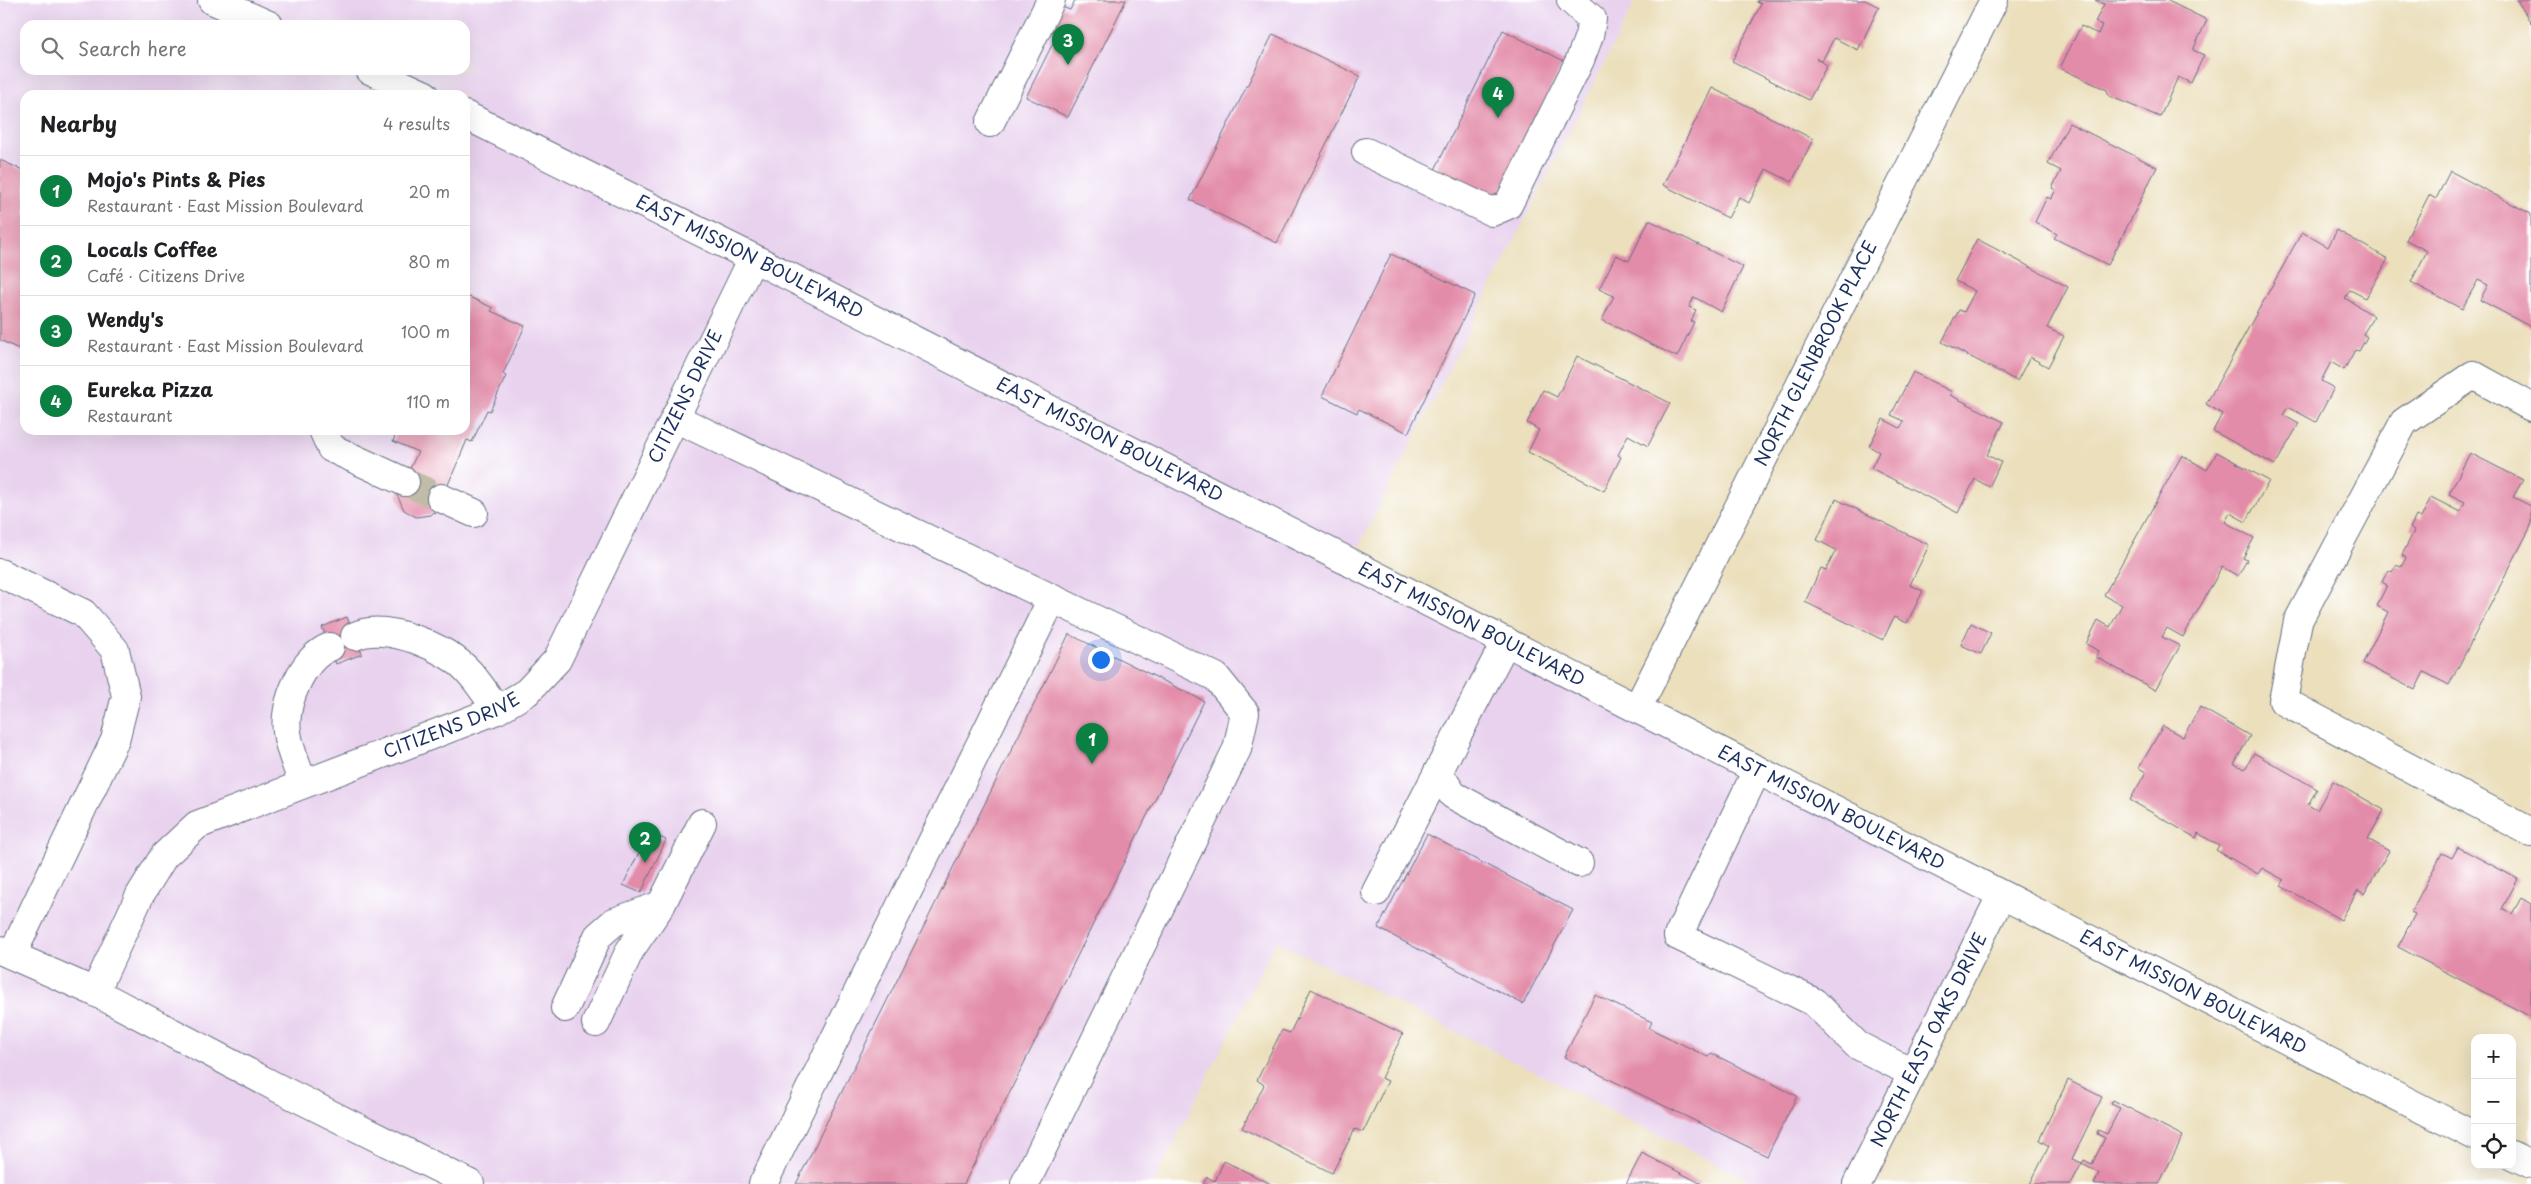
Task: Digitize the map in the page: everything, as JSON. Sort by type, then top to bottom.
[{"type":"street","points":[[212,0],[258,20]]},
{"type":"street","points":[[990,123],[1051,0]]},
{"type":"street","points":[[1366,152],[1492,212],[1508,205],[1580,60],[1589,36],[1592,19],[1571,0]]},
{"type":"street","name":"NORTH GLENBROOK PLACE","points":[[1637,709],[1994,0]]},
{"type":"street","points":[[381,75],[414,90]]},
{"type":"street","name":"EAST MISSION BOULEVARD","points":[[470,117],[753,258],[2471,1134]]},
{"type":"street","name":"CITIZENS DRIVE","points":[[95,992],[140,894],[164,856],[196,825],[497,710],[527,692],[557,660],[753,258]]},
{"type":"street","points":[[2531,406],[2473,375],[2404,422],[2298,621],[2282,701],[2531,832]]},
{"type":"street","points":[[675,418],[1216,677],[1245,713],[1237,749],[1025,1184]]},
{"type":"street","points":[[325,435],[331,448],[405,482]]},
{"type":"street","points":[[441,498],[474,513]]},
{"type":"street","points":[[0,573],[83,613],[115,650],[126,696],[115,740],[6,953],[95,992],[274,1086],[470,1184]]},
{"type":"street","points":[[764,1184],[1052,599]]},
{"type":"street","points":[[355,636],[361,633],[380,632],[404,636],[428,645],[468,671],[497,710]]},
{"type":"street","points":[[1376,892],[1506,641]]},
{"type":"street","points":[[303,784],[287,732],[288,708],[294,686],[308,665],[330,647]]},
{"type":"street","points":[[1756,770],[1678,936],[1814,1002],[1857,1045],[1912,1073]]},
{"type":"street","points":[[1438,772],[1453,795],[1579,863]]},
{"type":"street","points":[[596,1023],[630,950],[661,905],[702,822]]},
{"type":"street","name":"NORTH EAST OAKS DRIVE","points":[[1857,1184],[2001,896]]},
{"type":"street","points":[[565,1008],[598,936],[614,922],[661,905]]},
{"type":"street","points":[[2516,1157],[2531,1164]]},
{"type":"shaded area","points":[[0,0],[1636,0],[1351,562],[2001,896],[1857,1184],[1756,1184],[1276,941],[1153,1184],[0,1184]]},
{"type":"building","points":[[1075,0],[1126,0],[1068,117],[1026,97],[1058,33],[1051,30],[1062,7],[1070,10]]},
{"type":"building","points":[[1758,0],[1865,0],[1879,7],[1858,50],[1834,38],[1822,61],[1816,58],[1827,65],[1809,100],[1732,61],[1761,4],[1757,2]]},
{"type":"building","points":[[2095,0],[2166,0],[2207,20],[2193,50],[2204,55],[2191,83],[2178,77],[2160,117],[2109,96],[2107,90],[2060,68],[2081,26],[2098,34],[2102,25],[2095,22],[2104,4]]},
{"type":"building","points":[[2517,0],[2531,0],[2531,23]]},
{"type":"building","points":[[1503,30],[1564,61],[1496,201],[1432,176]]},
{"type":"building","points":[[1273,34],[1360,76],[1277,243],[1190,200]]},
{"type":"building","points":[[1712,88],[1813,139],[1792,182],[1766,169],[1749,203],[1739,197],[1728,218],[1663,185]]},
{"type":"building","points":[[2069,123],[2157,167],[2108,265],[2054,238],[2057,234],[2035,222],[2047,197],[2051,199],[2056,190],[2052,188],[2061,171],[2048,164]]},
{"type":"building","points":[[0,160],[20,169],[20,350],[0,340]]},
{"type":"building","points":[[2450,171],[2531,214],[2531,327],[2480,300],[2488,285],[2478,280],[2462,309],[2411,282],[2427,251],[2406,240],[2429,195],[2436,199]]},
{"type":"building","points":[[1649,220],[1743,267],[1721,312],[1694,297],[1689,307],[1696,310],[1691,321],[1694,322],[1677,357],[1602,320],[1614,296],[1599,289],[1616,255],[1629,261]]},
{"type":"building","points":[[2337,230],[2388,259],[2366,298],[2350,290],[2345,298],[2374,316],[2363,334],[2367,337],[2359,351],[2355,350],[2344,370],[2331,362],[2321,381],[2334,388],[2316,422],[2288,407],[2283,415],[2299,424],[2275,465],[2213,431],[2222,414],[2206,404],[2302,232],[2328,247]]},
{"type":"building","points":[[1977,239],[2068,287],[2047,328],[2064,336],[2048,367],[2030,357],[2017,381],[1942,342],[1959,310],[1964,312],[1975,291],[1955,281]]},
{"type":"building","points":[[1391,254],[1475,295],[1408,433],[1359,409],[1357,413],[1322,396]]},
{"type":"building","points":[[470,297],[493,308],[491,311],[525,326],[503,374],[506,376],[490,411],[487,410],[472,442],[467,440],[436,513],[433,512],[430,515],[416,517],[404,510],[397,495],[418,452],[393,441],[396,435],[470,435]]},
{"type":"building","points":[[1577,356],[1670,403],[1648,446],[1628,435],[1618,455],[1621,457],[1604,491],[1528,452],[1539,430],[1527,423],[1543,390],[1557,397]]},
{"type":"building","points":[[1913,372],[1952,392],[1950,395],[2004,422],[1987,455],[2001,462],[1989,487],[1975,479],[1958,513],[1871,468],[1879,452],[1869,446],[1883,419],[1900,428],[1904,421],[1891,415]]},
{"type":"building","points":[[2217,452],[2269,481],[2246,522],[2230,513],[2225,522],[2254,538],[2243,558],[2247,560],[2238,576],[2222,567],[2183,637],[2167,628],[2162,637],[2180,646],[2155,690],[2096,657],[2099,651],[2086,644],[2098,620],[2110,627],[2122,605],[2104,595],[2182,455],[2207,470]]},
{"type":"building","points":[[2470,453],[2523,480],[2513,497],[2531,506],[2531,526],[2449,685],[2424,672],[2415,690],[2363,663],[2388,612],[2377,606],[2387,585],[2382,582],[2388,570],[2392,572],[2396,565],[2401,567],[2406,558],[2402,555],[2414,531],[2410,528],[2416,516],[2421,518],[2431,497],[2460,512],[2465,502],[2449,494]]},
{"type":"building","points":[[1836,499],[1929,545],[1910,585],[1923,591],[1907,623],[1894,617],[1883,640],[1805,602],[1821,568],[1826,570],[1836,550],[1817,540]]},
{"type":"building","points":[[347,617],[362,654],[336,664],[322,627]]},
{"type":"building","points":[[1971,623],[1991,633],[1981,654],[1961,645]]},
{"type":"building","points":[[1069,634],[1204,701],[964,1184],[796,1184]]},
{"type":"building","points":[[2200,707],[2250,736],[2234,764],[2245,769],[2254,753],[2317,789],[2308,805],[2317,810],[2333,781],[2384,810],[2368,839],[2389,851],[2364,894],[2358,890],[2341,920],[2281,886],[2284,880],[2262,868],[2258,874],[2216,850],[2219,846],[2198,833],[2196,838],[2130,800],[2146,772],[2139,768],[2163,726],[2183,737]]},
{"type":"building","points":[[649,832],[666,840],[641,893],[623,885]]},
{"type":"building","points":[[1427,834],[1573,910],[1523,1004],[1378,928]]},
{"type":"building","points":[[2458,847],[2518,879],[2502,909],[2512,914],[2521,898],[2531,904],[2531,1017],[2398,947],[2415,914],[2411,912],[2442,853],[2452,858]]},
{"type":"building","points":[[1311,989],[1403,1034],[1381,1078],[1388,1081],[1363,1132],[1355,1129],[1332,1173],[1242,1128],[1264,1085],[1257,1080],[1282,1030],[1290,1033]]},
{"type":"building","points":[[1595,995],[1652,1022],[1649,1028],[1708,1057],[1711,1053],[1797,1096],[1767,1156],[1564,1057]]},
{"type":"building","points":[[2068,1080],[2102,1097],[2072,1159],[2082,1163],[2071,1184],[2030,1184],[2049,1146],[2039,1140]]},
{"type":"building","points":[[2113,1100],[2183,1136],[2159,1184],[2094,1184],[2099,1173],[2082,1164],[2084,1160],[2092,1164],[2105,1138],[2097,1134],[2098,1130],[2107,1134],[2120,1108],[2111,1104]]},
{"type":"building","points":[[1642,1153],[1702,1184],[1626,1184]]},
{"type":"building","points":[[1224,1161],[1271,1184],[1203,1184],[1207,1177],[1215,1181]]},
{"type":"tunnel","points":[[405,482],[441,498]]},
{"type":"place","name":"Wendy's","points":[[1068,65]]},
{"type":"place","name":"Eureka Pizza","points":[[1498,118]]},
{"type":"place","name":"Mojo's Pints & Pies","points":[[1092,764]]},
{"type":"place","name":"Locals Coffee","points":[[645,863]]}]
